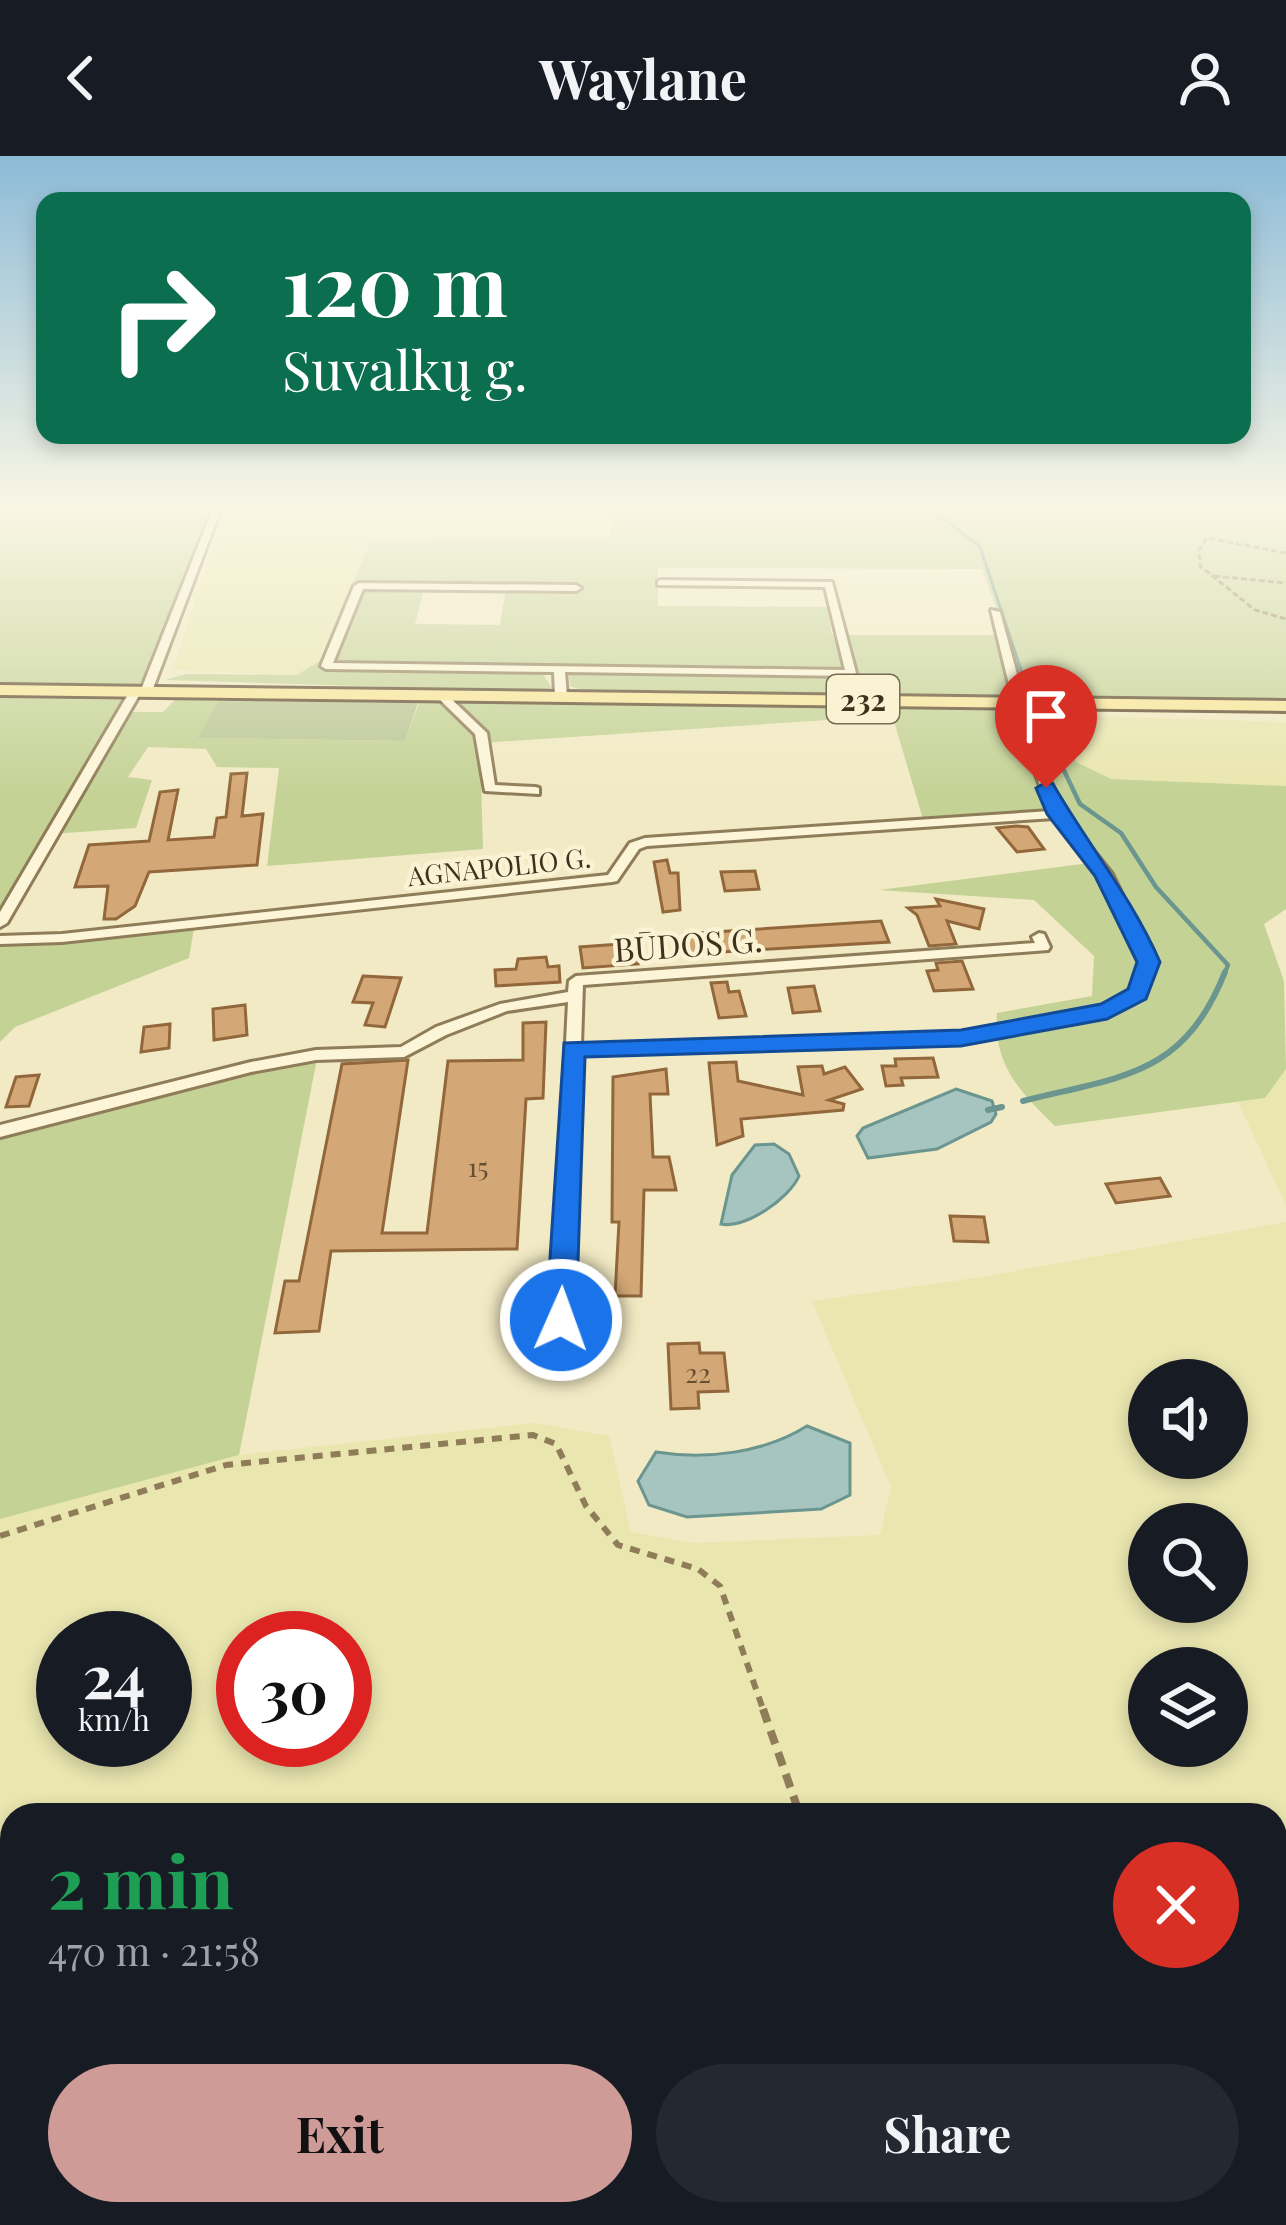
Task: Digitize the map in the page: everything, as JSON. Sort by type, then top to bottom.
[{"type":"main road","name":"232","points":[[0,690],[1286,706]]},
{"type":"street","points":[[0,923],[141,691],[178,603]]},
{"type":"street","points":[[352,603],[326,666],[851,673],[834,603]]},
{"type":"street","points":[[573,1049],[961,1038],[1107,1011],[1138,994],[1148,962],[1105,874],[1058,814],[1016,700],[995,611]]},
{"type":"street","points":[[559,669],[561,696]]},
{"type":"street","points":[[440,694],[482,733],[489,788],[535,791]]},
{"type":"street","name":"AGNAPOLIO G.","points":[[0,940],[612,878],[634,845],[645,842],[1058,814]]},
{"type":"street","name":"BŪDOS G.","points":[[0,1131],[273,1063],[316,1055],[404,1052],[505,1006],[575,996],[577,981],[1043,947],[1039,937]]},
{"type":"street","points":[[561,1320],[575,996]]},
{"type":"path","points":[[1246,603],[1286,619]]},
{"type":"path","points":[[0,1536],[226,1466],[533,1435],[556,1444],[602,1533],[632,1553],[700,1566],[721,1586],[796,1803]]},
{"type":"shaded area","points":[[194,603],[345,603],[320,661],[297,675],[173,670]]},
{"type":"shaded area","points":[[1097,716],[1286,722],[1286,786],[1111,779],[1091,773],[1076,762],[1066,732],[1075,720]]},
{"type":"shaded area","points":[[1286,1069],[1286,1205],[1238,1102],[1265,1098]]},
{"type":"shaded area","points":[[1286,1222],[1286,1803],[0,1803],[0,1519],[239,1455],[534,1423],[609,1436],[631,1532],[694,1543],[880,1535],[891,1487],[812,1301],[982,1277]]},
{"type":"green space","points":[[0,603],[176,603],[144,683],[126,687],[0,685]]},
{"type":"green space","points":[[345,603],[421,603],[415,624],[500,625],[504,603],[827,607],[832,635],[1006,635],[994,603],[1286,603],[1286,703],[579,689],[570,686],[569,675],[543,674],[551,687],[548,692],[165,680],[186,674],[297,675],[320,661]]},
{"type":"green space","points":[[0,698],[123,700],[0,910]]},
{"type":"green space","points":[[175,700],[218,701],[200,738],[405,741],[419,703],[1002,709],[1010,716],[1050,812],[923,819],[893,718],[873,717],[480,743],[483,849],[267,866],[279,768],[217,767],[206,749],[148,747],[128,777],[152,780],[136,828],[52,834],[127,712],[163,712]]},
{"type":"green space","points":[[218,701],[418,703],[405,741],[198,738]]},
{"type":"green space","points":[[1026,716],[1047,718],[1053,728],[1066,732],[1076,762],[1111,779],[1286,786],[1286,909],[1264,924],[1284,981],[1286,1069],[1265,1098],[1055,1126],[1020,1089],[1004,1063],[997,1013],[1092,996],[1094,956],[1034,900],[879,890],[1105,861],[1067,815]]},
{"type":"green space","points":[[194,928],[189,958],[15,1027],[0,1042],[0,946]]},
{"type":"green space","points":[[317,1059],[239,1455],[0,1519],[0,1135]]},
{"type":"water","points":[[956,1089],[992,1101],[996,1114],[991,1122],[937,1149],[868,1158],[857,1136],[863,1128]]},
{"type":"water","points":[[774,1144],[789,1154],[799,1176],[794,1185],[754,1217],[721,1224],[732,1175],[755,1145]]},
{"type":"water","points":[[807,1426],[850,1443],[850,1495],[821,1509],[687,1517],[649,1505],[638,1481],[656,1452],[734,1452],[772,1443]]},
{"type":"building","points":[[247,773],[242,816],[263,814],[257,865],[149,872],[135,906],[116,919],[104,919],[108,886],[75,887],[89,845],[149,841],[160,792],[178,790],[168,840],[214,837],[217,818],[226,817],[231,774]]},
{"type":"building","points":[[1028,827],[1044,849],[1017,852],[997,828]]},
{"type":"building","points":[[667,860],[670,873],[678,873],[680,910],[663,912],[654,862]]},
{"type":"building","points":[[755,871],[759,889],[725,891],[721,872]]},
{"type":"building","points":[[936,899],[984,909],[979,929],[947,921],[956,944],[929,946],[917,915],[908,908],[940,906]]},
{"type":"building","points":[[881,921],[889,942],[688,954],[684,934]]},
{"type":"building","points":[[634,943],[638,964],[583,968],[580,947]]},
{"type":"building","points":[[546,957],[548,967],[559,966],[560,982],[496,986],[495,970],[516,969],[518,959]]},
{"type":"building","points":[[962,961],[973,989],[934,991],[927,971],[938,970],[936,963]]},
{"type":"building","points":[[363,976],[401,978],[385,1027],[365,1025],[373,1003],[353,1002]]},
{"type":"building","points":[[727,982],[729,992],[739,991],[746,1016],[719,1018],[711,983]]},
{"type":"building","points":[[814,986],[820,1011],[793,1013],[788,988]]},
{"type":"building","points":[[245,1005],[247,1035],[214,1040],[213,1009]]},
{"type":"building","points":[[546,1022],[543,1098],[526,1099],[517,1249],[331,1251],[319,1331],[275,1333],[285,1281],[299,1281],[342,1064],[408,1060],[382,1233],[427,1233],[448,1061],[523,1060],[523,1023]]},
{"type":"building","points":[[170,1024],[169,1048],[141,1052],[144,1027]]},
{"type":"building","points":[[933,1058],[938,1077],[901,1078],[903,1085],[886,1086],[882,1066],[896,1066],[895,1059]]},
{"type":"building","points":[[736,1062],[738,1081],[803,1095],[798,1067],[822,1066],[824,1074],[845,1067],[862,1089],[829,1100],[844,1104],[843,1110],[741,1119],[743,1136],[717,1145],[709,1063]]},
{"type":"building","points":[[666,1069],[668,1094],[650,1094],[653,1157],[669,1157],[676,1190],[644,1190],[641,1296],[615,1296],[619,1222],[612,1222],[613,1077]]},
{"type":"building","points":[[39,1075],[29,1106],[6,1107],[16,1077]]},
{"type":"building","points":[[1160,1178],[1170,1196],[1116,1203],[1106,1184]]},
{"type":"building","points":[[950,1216],[984,1217],[988,1242],[954,1241]]},
{"type":"building","points":[[699,1343],[700,1353],[724,1353],[728,1391],[698,1392],[699,1408],[671,1409],[668,1344]]},
{"type":"waterway","points":[[999,603],[1028,691]]},
{"type":"waterway","points":[[1035,710],[1037,715]]},
{"type":"waterway","points":[[1036,712],[1080,804],[1121,833],[1156,887],[1228,965],[1224,975]]},
{"type":"waterway","points":[[1023,1101],[1119,1077],[1169,1052],[1190,1033],[1225,972]]},
{"type":"waterway","points":[[988,1110],[1002,1107]]},
{"type":"route","points":[[561,1320],[573,1049],[961,1038],[1107,1011],[1138,994],[1148,962],[1131,922],[1105,874],[1058,814],[1046,788]]}]
